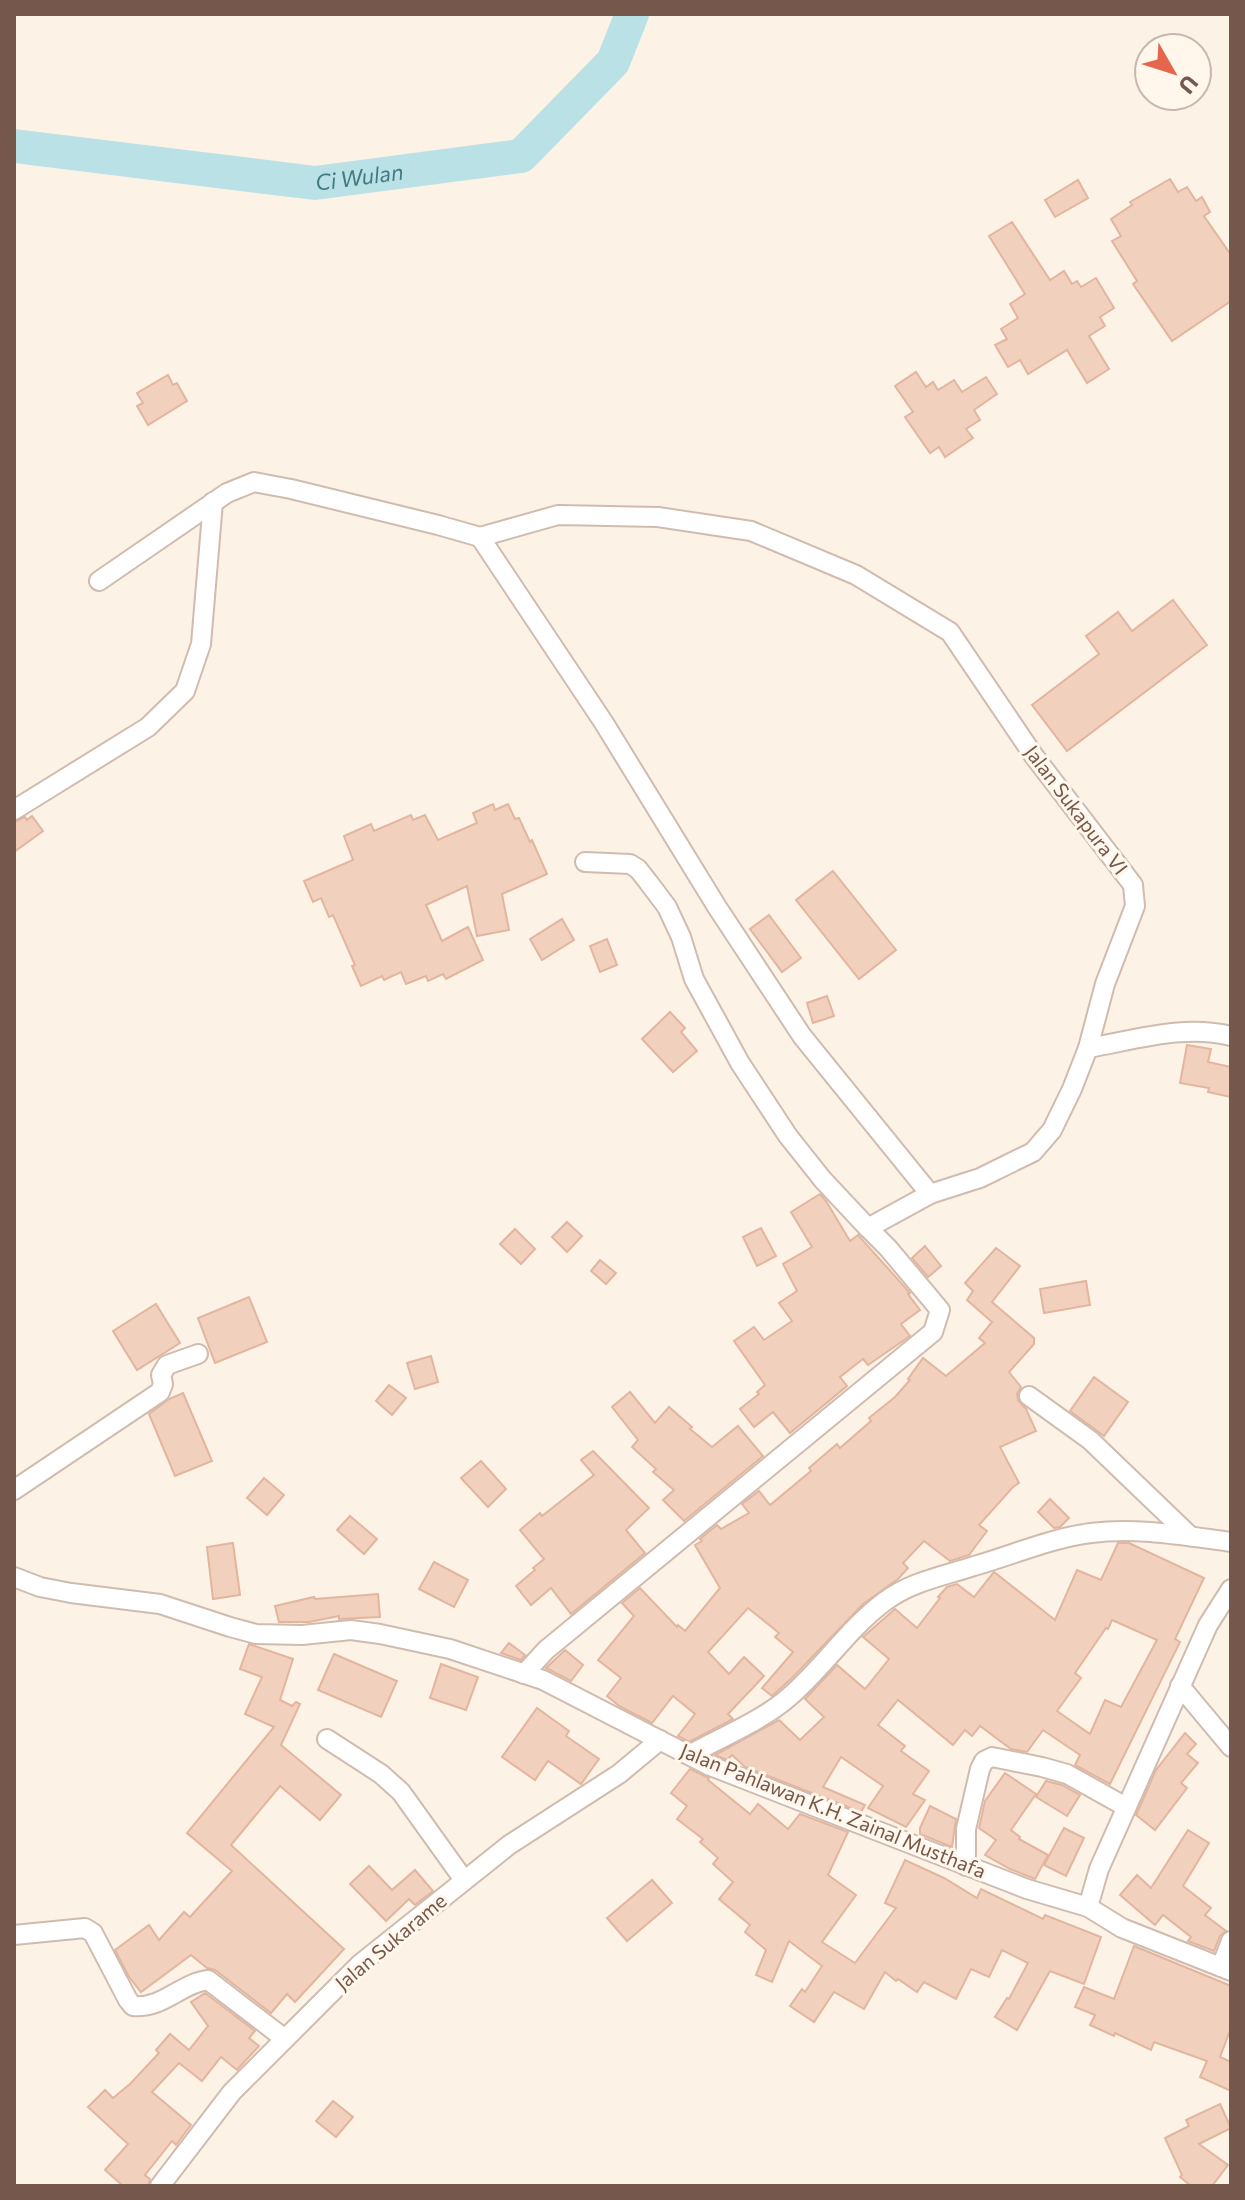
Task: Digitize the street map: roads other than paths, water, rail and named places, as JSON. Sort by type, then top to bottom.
[{"type":"street","points":[[99,581],[227,493],[254,482],[480,537],[604,723],[717,907],[802,1036],[930,1194]]},
{"type":"street","points":[[14,810],[148,727],[185,691],[201,644],[213,502]]},
{"type":"street","name":"Jalan Sukapura VI","points":[[480,537],[558,515],[658,517],[751,531],[856,575],[950,632],[1034,756],[1133,885],[1135,906],[1105,984],[1088,1048],[1052,1130],[1033,1152],[980,1178],[930,1194],[868,1228]]},
{"type":"street","points":[[524,1674],[546,1650],[933,1332],[940,1310],[888,1248],[823,1180],[788,1136],[740,1063],[694,979],[681,937],[667,907],[638,869],[630,864],[585,862]]},
{"type":"street","points":[[1088,1048],[1183,1031],[1211,1031],[1231,1036]]},
{"type":"street","points":[[14,1490],[160,1392],[163,1384],[161,1375],[167,1365],[198,1354]]},
{"type":"street","points":[[1029,1396],[1090,1440],[1190,1536]]},
{"type":"street","points":[[689,1755],[787,1699],[882,1603],[909,1586],[1040,1544],[1091,1533],[1138,1531],[1231,1542]]},
{"type":"street","name":"Jalan Pahlawan K.H. Zainal Musthafa","points":[[14,1577],[40,1587],[71,1593],[160,1604],[256,1634],[302,1635],[351,1630],[450,1649],[543,1680],[689,1755],[966,1866],[1088,1907],[1122,1928],[1226,1969]]},
{"type":"street","points":[[1088,1907],[1099,1869],[1180,1686],[1208,1625],[1231,1589]]},
{"type":"street","points":[[1180,1686],[1231,1747]]},
{"type":"street","points":[[327,1739],[381,1774],[401,1792],[464,1880]]},
{"type":"street","name":"Jalan Sukarame","points":[[160,2186],[232,2092],[360,1964],[509,1845],[619,1774],[660,1740]]},
{"type":"street","points":[[966,1866],[966,1829],[980,1769],[984,1761],[992,1757],[1067,1774],[1126,1807]]},
{"type":"street","points":[[14,1935],[85,1928],[93,1933],[133,2006],[165,2000],[185,1988],[208,1980],[285,2039]]},
{"type":"street","points":[[1226,1969],[1231,1941]]},
{"type":"waterway","name":"Ci Wulan","points":[[14,146],[315,183],[521,156],[613,62],[632,14]]}]
